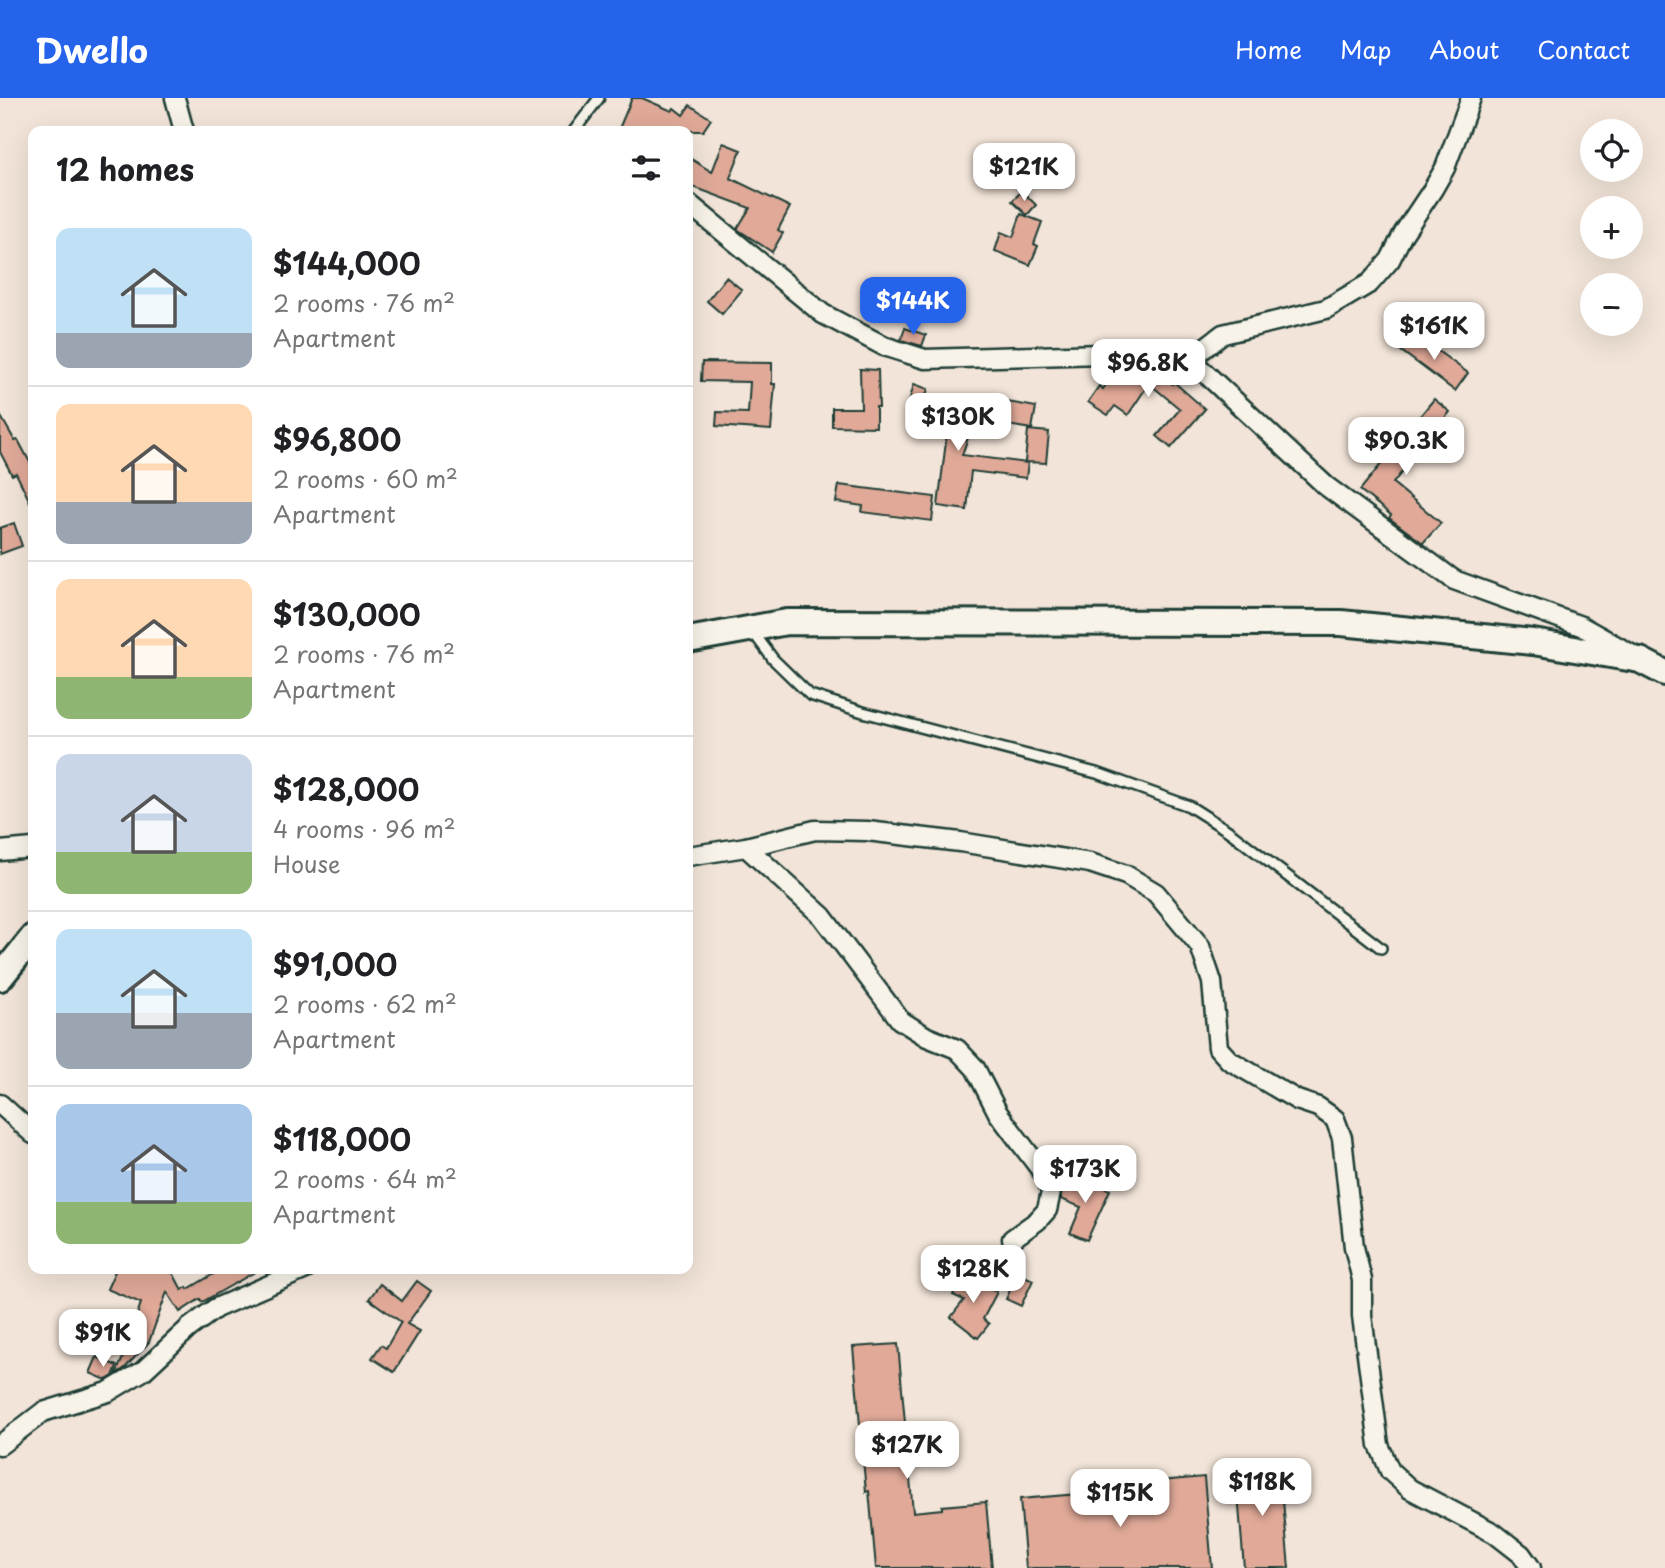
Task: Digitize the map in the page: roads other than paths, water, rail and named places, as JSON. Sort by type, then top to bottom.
[{"type":"main road","points":[[693,639],[787,622],[1340,623],[1533,642],[1640,660],[1665,673]]},
{"type":"main road","points":[[0,978],[28,943]]},
{"type":"street","points":[[175,98],[183,126]]},
{"type":"street","points":[[1190,359],[1223,334],[1326,309],[1370,283],[1391,260],[1403,233],[1445,168],[1471,98]]},
{"type":"street","points":[[693,207],[823,314],[884,345],[925,359],[1171,352],[1190,359],[1326,486],[1454,580],[1581,626],[1640,660]]},
{"type":"street","points":[[693,855],[746,847],[815,830],[867,831],[960,842],[1090,863],[1126,875],[1156,893],[1200,946],[1212,982],[1217,1048],[1229,1060],[1297,1100],[1318,1107],[1335,1119],[1342,1138],[1354,1247],[1362,1280],[1362,1316],[1379,1445],[1390,1471],[1410,1489],[1494,1533],[1521,1555],[1531,1568]]},
{"type":"street","points":[[746,847],[822,916],[900,1020],[927,1037],[957,1049],[975,1068],[998,1113],[1047,1178],[1051,1192],[1047,1210],[1012,1239]]},
{"type":"street","points":[[0,851],[28,848]]},
{"type":"street","points":[[0,1104],[28,1129]]},
{"type":"street","points":[[0,1445],[43,1412],[108,1392],[143,1371],[189,1328],[216,1308],[294,1274]]},
{"type":"lane","points":[[578,126],[600,98]]},
{"type":"lane","points":[[751,628],[773,659],[810,695],[863,712],[1100,774],[1189,806],[1230,832],[1381,948]]}]
